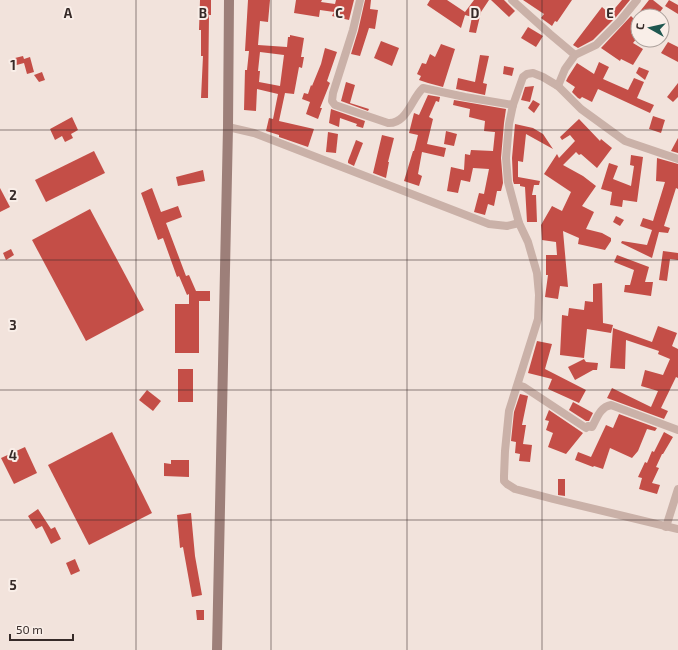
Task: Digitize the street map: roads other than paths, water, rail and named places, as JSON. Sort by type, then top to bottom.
[{"type":"main road","points":[[217,650],[228,127],[229,0]]},
{"type":"street","points":[[360,0],[353,30],[333,93],[332,101],[335,105],[393,124],[402,119],[413,101],[424,88],[465,98],[513,105]]},
{"type":"street","points":[[512,0],[575,55]]},
{"type":"street","points":[[558,86],[565,69],[575,55],[596,45],[620,21],[637,0]]},
{"type":"street","points":[[678,159],[624,141],[581,109],[558,86],[532,73],[523,77],[513,105],[509,124],[506,158],[508,182],[518,223],[528,242],[537,273],[539,294],[538,319],[509,411],[504,476],[507,484],[515,489],[678,529]]},
{"type":"street","points":[[228,127],[254,133],[489,224],[507,226],[518,223]]},
{"type":"street","points":[[518,385],[524,387],[586,428],[588,426],[592,427],[601,410],[611,405],[678,430]]},
{"type":"street","points":[[666,526],[678,489]]}]
